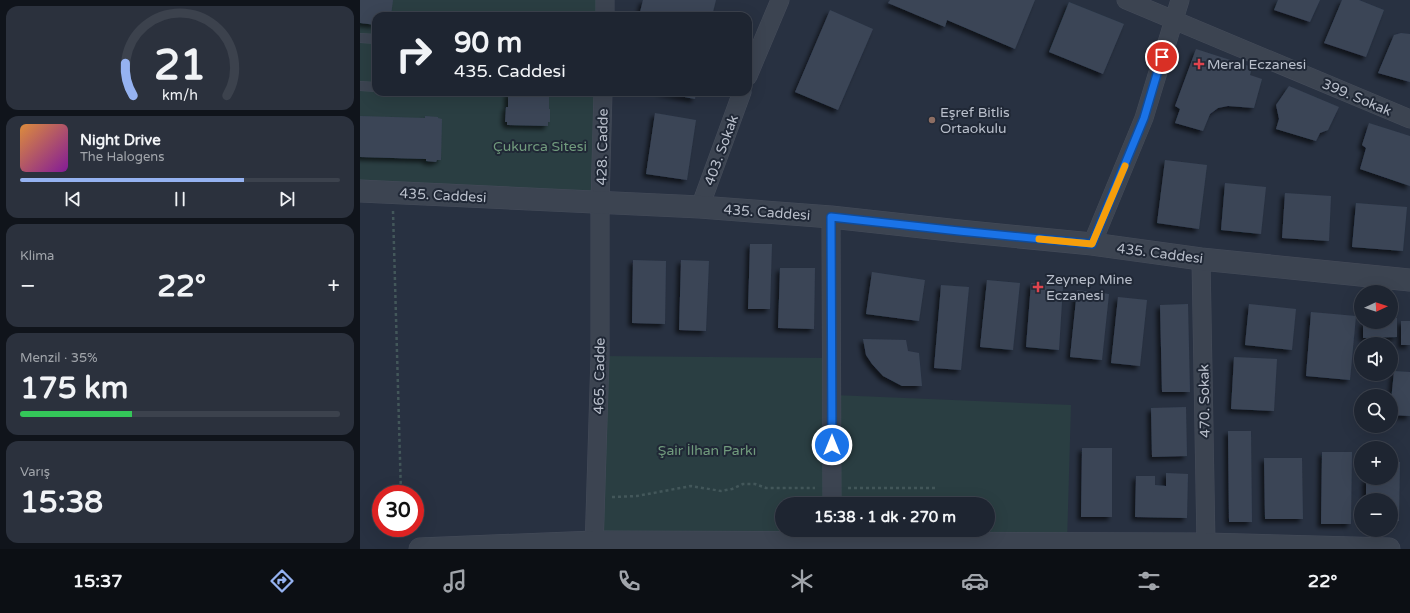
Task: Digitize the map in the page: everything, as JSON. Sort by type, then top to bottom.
[{"type":"street","points":[[605,0],[605,12]]},
{"type":"street","points":[[752,66],[780,0]]},
{"type":"street","name":"399. Sokak","points":[[1126,0],[1410,119]]},
{"type":"street","points":[[1092,244],[1144,118],[1180,0]]},
{"type":"street","name":"428. Cadde","points":[[600,202],[603,96]]},
{"type":"street","name":"403. Sokak","points":[[700,207],[741,96]]},
{"type":"street","name":"435. Caddesi","points":[[360,191],[700,207],[831,217],[1092,244],[1201,258],[1410,280]]},
{"type":"street","name":"465. Cadde","points":[[594,545],[600,356],[600,202]]},
{"type":"street","points":[[831,217],[832,496]]},
{"type":"street","name":"470. Sokak","points":[[1201,258],[1206,544]]},
{"type":"street","points":[[420,549],[594,545],[806,537]]},
{"type":"street","points":[[857,537],[1082,546],[1206,544],[1252,547],[1388,549]]},
{"type":"lane","points":[[360,38],[372,38]]},
{"type":"lane","points":[[360,86],[372,87]]},
{"type":"path","points":[[393,193],[401,485]]},
{"type":"path","points":[[595,497],[637,496],[691,486],[722,491],[732,489],[743,484],[755,484],[766,488],[832,496],[936,488]]},
{"type":"green space","name":"Çukurca Sitesi","points":[[360,0],[605,0],[605,12],[372,12],[372,96],[603,96],[600,203],[360,191]]},
{"type":"green space","name":"Şair İlhan Parkı","points":[[600,356],[832,358],[834,395],[1071,405],[1067,543],[594,542]]},
{"type":"building","points":[[360,0],[393,0],[392,12],[372,12],[372,24],[360,23]]},
{"type":"building","points":[[643,0],[716,0],[713,12],[640,12]]},
{"type":"building","points":[[890,0],[1035,0],[1015,49],[947,20],[945,27],[888,3]]},
{"type":"building","points":[[1278,0],[1320,0],[1310,22],[1274,10]]},
{"type":"building","points":[[1342,0],[1359,0],[1384,10],[1366,57],[1324,43]]},
{"type":"building","points":[[1069,2],[1124,24],[1103,74],[1049,52]]},
{"type":"building","points":[[830,10],[873,29],[838,110],[795,92]]},
{"type":"building","points":[[1401,33],[1410,34],[1410,82],[1378,73],[1394,35]]},
{"type":"building","points":[[1196,49],[1252,67],[1250,75],[1262,79],[1254,108],[1228,106],[1218,108],[1210,114],[1203,131],[1175,123],[1180,109],[1175,106]]},
{"type":"building","points":[[1289,86],[1339,107],[1328,130],[1320,133],[1316,141],[1276,129],[1279,119],[1276,105]]},
{"type":"building","points":[[508,96],[549,96],[550,122],[548,122],[548,126],[507,125],[507,122],[505,122],[506,107],[508,107]]},
{"type":"building","points":[[679,96],[695,96],[695,99]]},
{"type":"building","points":[[655,113],[696,120],[687,180],[646,174]]},
{"type":"building","points":[[360,116],[425,118],[425,116],[438,117],[442,119],[441,160],[437,160],[436,162],[426,161],[426,159],[360,157]]},
{"type":"building","points":[[1369,123],[1410,136],[1410,186],[1360,169],[1366,148],[1362,145]]},
{"type":"building","points":[[1165,160],[1207,165],[1199,229],[1157,223]]},
{"type":"building","points":[[1225,183],[1266,187],[1261,234],[1221,230]]},
{"type":"building","points":[[1285,193],[1331,196],[1329,241],[1282,238]]},
{"type":"building","points":[[1356,203],[1407,207],[1403,251],[1352,247]]},
{"type":"building","points":[[750,244],[772,244],[770,309],[748,309]]},
{"type":"building","points":[[633,260],[666,261],[665,324],[632,323]]},
{"type":"building","points":[[681,260],[709,261],[706,331],[679,330]]},
{"type":"building","points":[[780,268],[815,268],[814,329],[778,328]]},
{"type":"building","points":[[872,272],[925,280],[919,321],[866,314]]},
{"type":"building","points":[[987,280],[1020,283],[1013,350],[980,347]]},
{"type":"building","points":[[1031,283],[1063,286],[1059,350],[1026,347]]},
{"type":"building","points":[[941,285],[969,287],[961,370],[934,368]]},
{"type":"building","points":[[1077,290],[1109,294],[1102,360],[1070,357]]},
{"type":"building","points":[[1118,297],[1147,300],[1140,366],[1111,363]]},
{"type":"building","points":[[1188,304],[1190,392],[1162,392],[1160,305]]},
{"type":"building","points":[[1249,304],[1296,309],[1292,350],[1245,345]]},
{"type":"building","points":[[1311,312],[1354,316],[1355,329],[1350,380],[1306,376]]},
{"type":"building","points":[[1401,321],[1410,321],[1410,345],[1401,345]]},
{"type":"building","points":[[1363,329],[1397,329],[1397,337],[1363,337]]},
{"type":"building","points":[[863,339],[906,340],[908,351],[919,353],[922,386],[902,386],[883,376],[866,355]]},
{"type":"building","points":[[1234,357],[1277,359],[1274,411],[1231,409]]},
{"type":"building","points":[[1398,371],[1410,372],[1410,416],[1398,415],[1398,389],[1392,389],[1393,381],[1398,381]]},
{"type":"building","points":[[1186,407],[1187,456],[1152,457],[1151,408]]},
{"type":"building","points":[[1228,431],[1251,431],[1252,522],[1229,522]]},
{"type":"building","points":[[1082,448],[1112,448],[1112,517],[1081,517]]},
{"type":"building","points":[[1322,452],[1352,452],[1351,524],[1321,524]]},
{"type":"building","points":[[1264,458],[1302,458],[1303,519],[1265,519]]},
{"type":"building","points":[[1398,462],[1400,462],[1399,521],[1398,493],[1366,493],[1366,485],[1398,485]]},
{"type":"building","points":[[1166,473],[1188,474],[1187,518],[1135,517],[1136,476],[1155,476],[1155,485],[1166,486]]},
{"type":"slow traffic","points":[[1039,239],[1092,244],[1125,166]]},
{"type":"place","name":"Meral Eczanesi","points":[[1199,64]]},
{"type":"place","name":"Eşref Bitlis Ortaokulu","points":[[932,120]]},
{"type":"place","name":"Zeynep Mine Eczanesi","points":[[1038,287]]},
{"type":"route","points":[[832,445],[831,217],[1092,244],[1144,118],[1162,57]]}]
